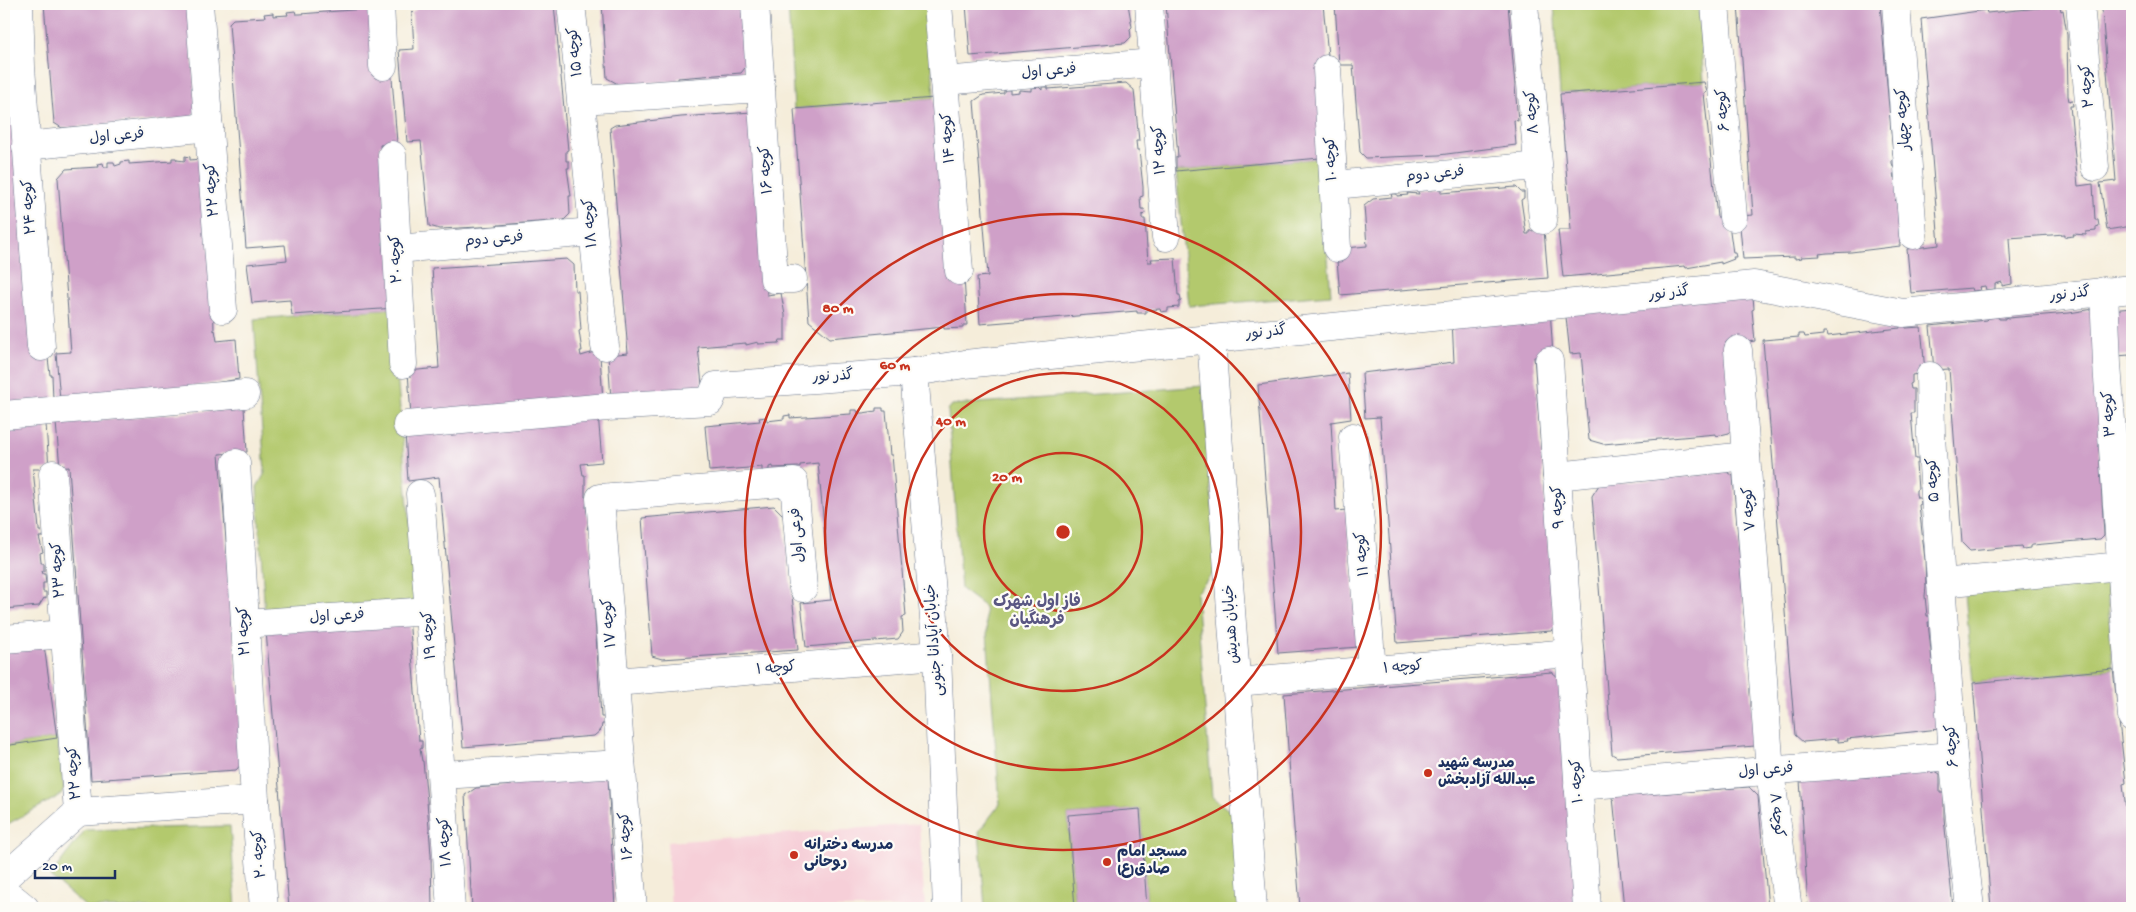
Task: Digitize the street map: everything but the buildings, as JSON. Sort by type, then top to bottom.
[{"type":"street","name":"کوچه ۲۲","points":[[200,4],[223,309]]},
{"type":"street","points":[[380,4],[384,66]]},
{"type":"street","name":"کوچه ۱۵","points":[[571,4],[582,100]]},
{"type":"street","name":"کوچه ۱۶","points":[[755,4],[774,279],[793,279]]},
{"type":"street","name":"کوچه ۱۴","points":[[938,4],[959,271]]},
{"type":"street","points":[[1149,4],[1153,64]]},
{"type":"street","name":"کوچه ۸","points":[[1524,4],[1542,220]]},
{"type":"street","name":"کوچه ۶","points":[[1715,4],[1733,217]]},
{"type":"street","name":"کوچه چهار","points":[[1896,4],[1913,235]]},
{"type":"street","name":"کوچه ۲","points":[[2080,4],[2095,167]]},
{"type":"street","name":"کوچه ۲۴","points":[[14,11],[20,66],[41,347]]},
{"type":"street","name":"فرعی اول","points":[[944,81],[1153,64]]},
{"type":"street","name":"کوچه ۱۲","points":[[1153,64],[1166,237]]},
{"type":"street","name":"کوچه ۱۰","points":[[1327,69],[1337,248]]},
{"type":"street","points":[[582,100],[761,88]]},
{"type":"street","name":"کوچه ۱۸","points":[[582,100],[592,232],[605,346]]},
{"type":"street","name":"فرعی اول","points":[[26,146],[208,127]]},
{"type":"street","name":"کوچه ۲۰","points":[[392,155],[403,364]]},
{"type":"street","name":"فرعی دوم","points":[[1334,185],[1537,166]]},
{"type":"street","name":"فرعی دوم","points":[[397,249],[592,232]]},
{"type":"street","name":"گذر نور","points":[[407,425],[607,407],[710,401],[716,386],[914,372],[966,364],[1754,285],[1903,313],[2132,289]]},
{"type":"street","name":"کوچه ۳","points":[[2104,291],[2122,432],[2121,566]]},
{"type":"street","name":"خیابان هدیش","points":[[1211,339],[1253,908]]},
{"type":"street","name":"کوچه ۷","points":[[1738,350],[1762,669]]},
{"type":"street","name":"کوچه ۹","points":[[1549,361],[1569,653]]},
{"type":"street","name":"خیابان آپادانا جنوبی","points":[[914,372],[937,656],[947,908]]},
{"type":"street","name":"کوچه ۵","points":[[1930,376],[1931,437],[1942,583]]},
{"type":"street","points":[[4,416],[246,394]]},
{"type":"street","name":"کوچه ۱۱","points":[[1353,437],[1372,670]]},
{"type":"street","points":[[1557,476],[1746,456]]},
{"type":"street","name":"کوچه ۲۱","points":[[236,463],[255,800]]},
{"type":"street","name":"کوچه ۲۳","points":[[53,474],[66,666]]},
{"type":"street","name":"فرعی اول","points":[[614,496],[794,482],[802,588]]},
{"type":"street","name":"کوچه ۱۹","points":[[420,494],[442,775]]},
{"type":"street","name":"کوچه ۱۷","points":[[614,496],[600,498],[621,764]]},
{"type":"street","points":[[1942,583],[2121,566],[2132,717]]},
{"type":"street","name":"کوچه ۶","points":[[1942,583],[1953,756],[1970,908]]},
{"type":"street","name":"فرعی اول","points":[[245,624],[428,611]]},
{"type":"street","points":[[4,640],[64,634]]},
{"type":"street","name":"کوچه ۱۰","points":[[1569,653],[1587,908]]},
{"type":"street","name":"کوچه ۱","points":[[1236,682],[1569,653]]},
{"type":"street","name":"کوچه ۱","points":[[615,682],[937,656]]},
{"type":"street","name":"کوچه ۲۲","points":[[4,878],[78,812],[66,666]]},
{"type":"street","name":"کوچه ۸","points":[[1762,669],[1770,771],[1787,902]]},
{"type":"street","name":"فرعی اول","points":[[1578,786],[1953,756]]},
{"type":"street","points":[[442,775],[621,764]]},
{"type":"street","name":"کوچه ۱۶","points":[[621,764],[633,908]]},
{"type":"street","name":"کوچه ۱۸","points":[[442,775],[451,908]]},
{"type":"street","points":[[78,812],[255,800]]},
{"type":"street","name":"کوچه ۲۰","points":[[255,800],[264,908]]},
{"type":"street","points":[[4,891],[25,908]]},
{"type":"shaded area","name":"مدرسه دخترانه روحانی","points":[[919,824],[925,908],[671,908],[667,842]]},
{"type":"green space","points":[[788,4],[929,4],[934,98],[794,109]]},
{"type":"green space","points":[[1554,4],[1698,4],[1704,82],[1560,94]]},
{"type":"green space","points":[[1320,158],[1331,295],[1189,306],[1176,171]]},
{"type":"green space","points":[[396,308],[397,373],[416,602],[265,616],[257,487],[265,473],[254,319]]},
{"type":"green space","points":[[1203,386],[1217,569],[1196,593],[1212,797],[1235,815],[1243,908],[1147,908],[1140,809],[1068,815],[1075,908],[985,908],[979,831],[1000,804],[985,607],[961,589],[948,410],[952,405]]},
{"type":"green space","points":[[2106,577],[2113,669],[1973,683],[1965,593]]},
{"type":"green space","points":[[57,738],[64,789],[61,795],[4,826],[4,746]]},
{"type":"green space","points":[[230,826],[236,908],[87,908],[50,876],[85,830]]},
{"type":"place","name":"مدرسه شهید عبدالله آزادبخش","points":[[1428,773]]},
{"type":"place","name":"مدرسه دخترانه روحانی","points":[[794,855]]},
{"type":"place","name":"مسجد امام صادق(ع)","points":[[1107,862]]},
{"type":"district","name":"فاز اول شهرک فرهنگیان","points":[[1037,612]]}]
